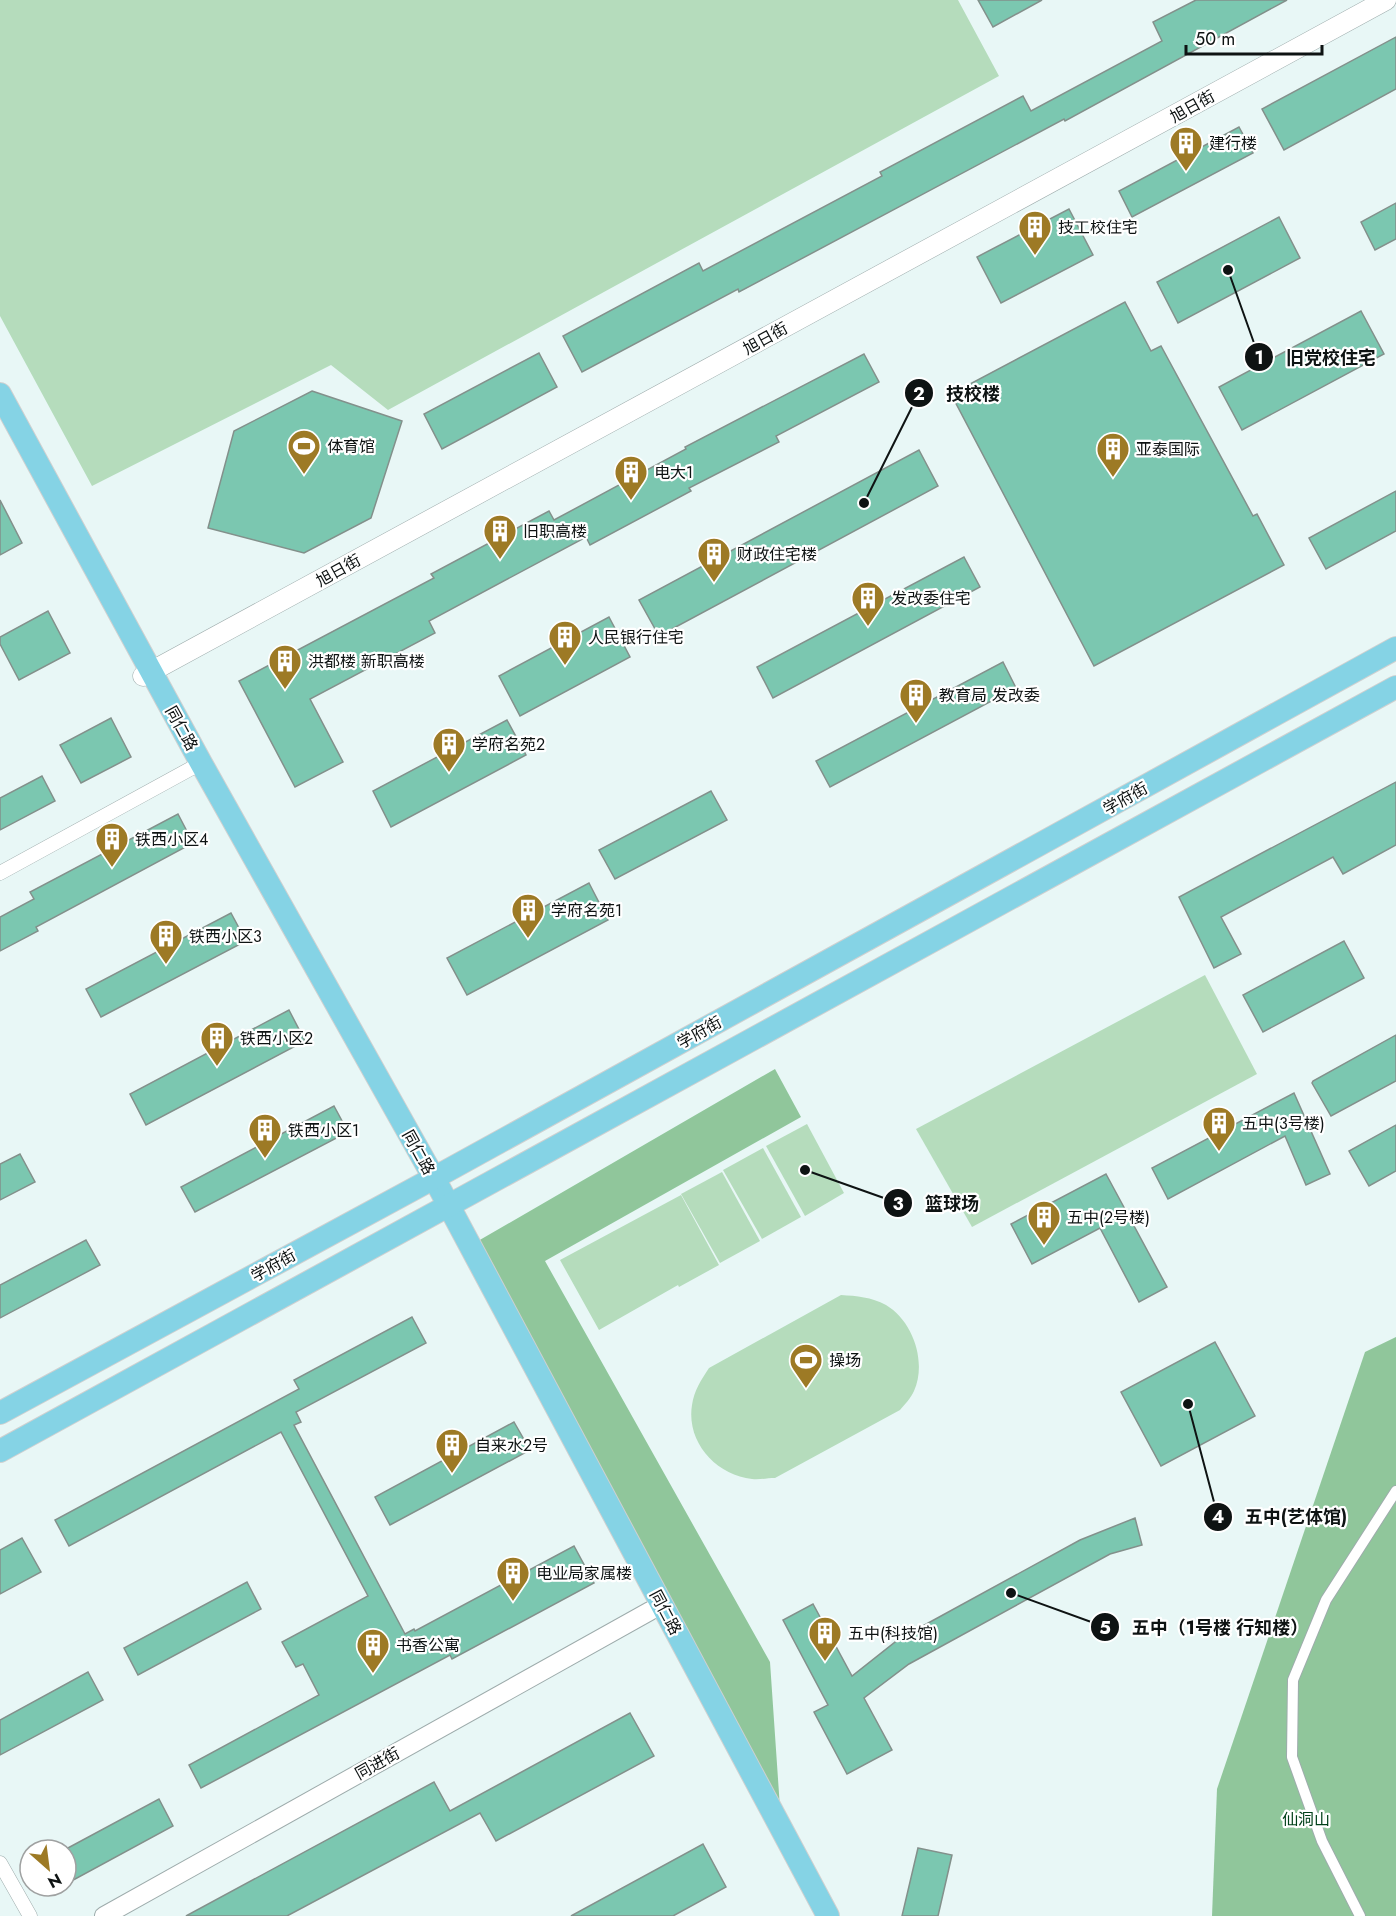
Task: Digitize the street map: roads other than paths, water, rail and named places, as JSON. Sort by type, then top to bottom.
[{"type":"main road","name":"旭日街","points":[[147,674],[1386,0]]},
{"type":"main road","name":"同仁路","points":[[0,394],[147,674]]},
{"type":"main road","name":"同仁路","points":[[0,418],[147,674],[428,1181],[650,1611],[815,1916]]},
{"type":"main road","name":"学府街","points":[[0,1413],[428,1181],[1396,648]]},
{"type":"main road","name":"学府街","points":[[0,1451],[1396,687]]},
{"type":"main road","name":"同仁路","points":[[442,1208],[828,1916]]},
{"type":"street","points":[[0,873],[197,765]]},
{"type":"street","points":[[1360,1916],[1322,1841],[1292,1757],[1293,1680],[1326,1600],[1396,1491]]},
{"type":"street","name":"同进街","points":[[105,1916],[650,1611]]},
{"type":"street","points":[[0,1863],[30,1916]]},
{"type":"place","name":"建行楼","points":[[1186,172]]},
{"type":"place","name":"技工校住宅","points":[[1035,256]]},
{"type":"place","name":"旧党校住宅","points":[[1228,270]]},
{"type":"place","name":"体育馆","points":[[304,475]]},
{"type":"place","name":"亚泰国际","points":[[1113,478]]},
{"type":"place","name":"电大1","points":[[631,501]]},
{"type":"place","name":"技校楼","points":[[864,503]]},
{"type":"place","name":"旧职高楼","points":[[500,560]]},
{"type":"place","name":"财政住宅楼","points":[[714,583]]},
{"type":"place","name":"发改委住宅","points":[[868,627]]},
{"type":"place","name":"人民银行住宅","points":[[565,666]]},
{"type":"place","name":"洪都楼 新职高楼","points":[[285,690]]},
{"type":"place","name":"教育局 发改委","points":[[916,724]]},
{"type":"place","name":"学府名苑2","points":[[449,773]]},
{"type":"place","name":"铁西小区4","points":[[112,868]]},
{"type":"place","name":"学府名苑1","points":[[528,939]]},
{"type":"place","name":"铁西小区3","points":[[166,965]]},
{"type":"place","name":"铁西小区2","points":[[217,1067]]},
{"type":"place","name":"五中(3号楼)","points":[[1219,1152]]},
{"type":"place","name":"铁西小区1","points":[[265,1159]]},
{"type":"place","name":"篮球场","points":[[805,1170]]},
{"type":"place","name":"五中(2号楼)","points":[[1044,1246]]},
{"type":"place","name":"操场","points":[[806,1389]]},
{"type":"place","name":"五中(艺体馆)","points":[[1188,1404]]},
{"type":"place","name":"自来水2号","points":[[452,1474]]},
{"type":"place","name":"五中（1号楼 行知楼）","points":[[1011,1593]]},
{"type":"place","name":"电业局家属楼","points":[[513,1602]]},
{"type":"place","name":"五中(科技馆)","points":[[825,1662]]},
{"type":"place","name":"书香公寓","points":[[373,1674]]},
{"type":"park label","name":"仙洞山","points":[[1306,1819]]}]
